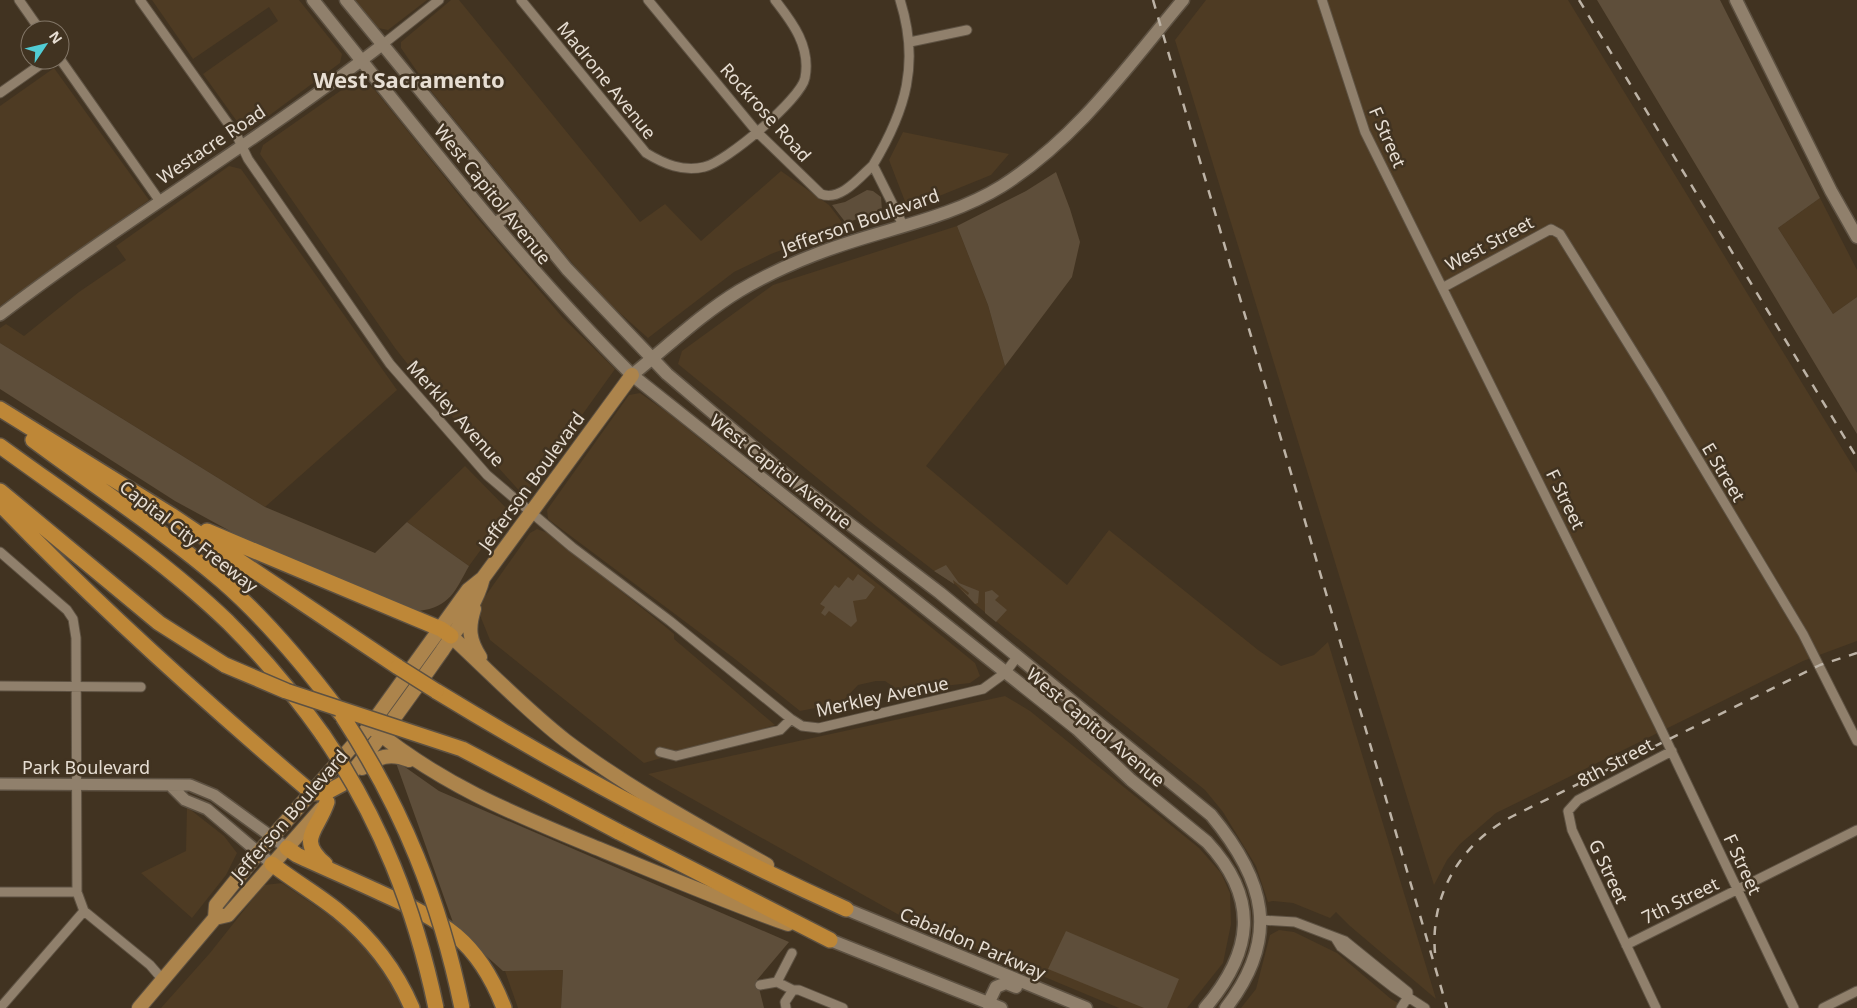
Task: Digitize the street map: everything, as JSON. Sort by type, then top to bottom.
[{"type":"highway","points":[[0,410],[171,515],[436,691],[630,804],[760,870],[846,909]]},
{"type":"highway","name":"Capital City Freeway","points":[[0,416],[188,554],[222,582],[282,640],[343,717],[372,761],[401,817],[420,863],[452,961],[462,1008]]},
{"type":"highway","points":[[0,446],[196,593],[272,668],[323,734],[370,811],[397,871],[416,925],[436,1008]]},
{"type":"highway","points":[[0,491],[159,623],[225,665],[279,688],[462,748],[617,831],[830,940]]},
{"type":"highway","points":[[0,504],[64,568],[201,698],[312,793],[327,792],[342,784]]},
{"type":"highway","points":[[171,515],[446,632]]},
{"type":"highway","points":[[327,802],[322,818],[313,830],[310,844],[317,857],[336,873]]},
{"type":"highway","points":[[287,848],[336,873],[426,913],[449,928],[472,950],[496,988],[504,1008]]},
{"type":"highway","points":[[272,864],[338,910],[380,953],[395,974],[412,1008]]},
{"type":"main road","name":"West Capitol Avenue","points":[[313,0],[495,225],[558,299],[632,375],[1077,729],[1131,780],[1207,842],[1231,873],[1242,899],[1244,918],[1239,952],[1234,969],[1205,1008]]},
{"type":"main road","name":"West Capitol Avenue","points":[[346,0],[589,295],[652,359],[733,432],[878,545],[1171,780],[1211,815],[1233,843],[1247,868],[1256,889],[1261,920],[1253,964],[1247,979],[1226,1008]]},
{"type":"main road","name":"Jefferson Boulevard","points":[[215,918],[228,915],[382,736],[446,632],[468,590],[483,578],[632,375],[730,298],[759,279],[823,251],[971,201],[1000,186],[1042,157],[1076,127],[1108,93],[1183,0]]},
{"type":"main road","points":[[1736,0],[1857,237]]},
{"type":"main road","points":[[495,225],[515,207]]},
{"type":"main road","points":[[764,480],[798,493],[805,490]]},
{"type":"main road","points":[[847,545],[870,551],[878,545]]},
{"type":"main road","name":"Jefferson Boulevard","points":[[139,1008],[215,918],[216,905],[258,853],[370,726],[446,632],[478,598],[483,578]]},
{"type":"main road","points":[[478,598],[470,622],[471,639],[479,657],[494,675]]},
{"type":"main road","points":[[446,632],[579,750],[725,841],[846,909]]},
{"type":"main road","points":[[370,726],[438,775]]},
{"type":"main road","points":[[353,771],[379,757],[393,755],[438,775],[507,811],[742,908],[830,940],[988,1006],[1001,1008]]},
{"type":"main road","name":"Cabaldon Parkway","points":[[846,909],[1086,1008]]},
{"type":"main road","points":[[988,1006],[996,987],[1006,983],[1046,999],[1063,999]]},
{"type":"street","points":[[19,0],[33,20]]},
{"type":"street","name":"Merkley Avenue","points":[[140,0],[215,103],[237,136],[248,160],[390,364],[487,475],[572,547],[670,621],[791,719],[802,726],[819,728],[984,689],[1005,673],[1017,657]]},
{"type":"street","name":"Westacre Road","points":[[0,315],[159,200],[242,147],[362,61],[439,0]]},
{"type":"street","name":"Madrone Avenue","points":[[521,0],[646,154],[673,167],[705,167],[727,156],[791,101],[805,80],[806,54],[795,26],[775,0]]},
{"type":"street","name":"Rockrose Road","points":[[648,0],[757,132],[815,188],[828,197],[844,190],[873,165]]},
{"type":"street","points":[[900,0],[910,42],[908,76],[901,110],[890,138],[873,165],[903,225]]},
{"type":"street","name":"F Street","points":[[1322,0],[1365,132],[1444,287],[1672,751],[1794,1008]]},
{"type":"street","points":[[910,42],[967,30]]},
{"type":"street","points":[[0,93],[33,70]]},
{"type":"street","points":[[68,70],[159,200]]},
{"type":"street","name":"West Street","points":[[1444,287],[1551,229]]},
{"type":"street","name":"E Street","points":[[1551,229],[1560,234],[1656,387],[1803,634],[1857,741]]},
{"type":"street","points":[[2,557],[67,610],[73,619],[76,638],[77,687],[77,892],[84,911],[150,965],[163,980]]},
{"type":"street","points":[[0,686],[141,687]]},
{"type":"street","points":[[660,752],[676,756],[780,730],[791,719]]},
{"type":"street","name":"8th Street","points":[[1572,830],[1568,811],[1578,800],[1672,751]]},
{"type":"street","name":"Park Boulevard","points":[[0,784],[150,784],[172,787],[190,785],[205,790],[287,848]]},
{"type":"street","name":"Park Boulevard","points":[[172,787],[185,800],[207,809],[272,864]]},
{"type":"street","name":"G Street","points":[[1572,830],[1656,1008]]},
{"type":"street","name":"7th Street","points":[[1626,945],[1857,830]]},
{"type":"street","points":[[0,892],[77,892]]},
{"type":"street","points":[[0,1008],[84,911]]},
{"type":"street","points":[[1244,918],[1295,922],[1316,928],[1336,939],[1341,948],[1425,1008]]},
{"type":"street","points":[[777,982],[792,953]]},
{"type":"street","points":[[760,985],[777,982],[842,1008]]},
{"type":"street","points":[[786,1005],[793,990]]},
{"type":"street","points":[[1823,1008],[1857,992]]},
{"type":"street","points":[[1401,1008],[1408,995]]},
{"type":"shaded area","points":[[152,0],[299,0],[342,54],[340,63],[251,129],[241,127],[203,74],[278,21],[269,7],[193,59]]},
{"type":"shaded area","points":[[355,0],[427,0],[388,30],[378,28]]},
{"type":"shaded area","points":[[451,0],[459,0],[640,222],[665,204],[701,241],[781,171],[829,205],[845,226],[771,254],[734,272],[648,338],[596,292],[427,86],[401,48],[401,42]]},
{"type":"shaded area","points":[[1206,0],[1568,0],[1857,473],[1857,641],[1803,661],[1496,813],[1460,844],[1447,860],[1434,885],[1175,40]]},
{"type":"shaded area","points":[[1597,0],[1720,0],[1820,198],[1778,228],[1833,314],[1857,297],[1857,434]]},
{"type":"shaded area","points":[[51,70],[55,70],[149,200],[0,306],[0,106]]},
{"type":"shaded area","points":[[356,80],[363,81],[374,89],[478,219],[563,318],[615,369],[524,496],[429,391],[395,348],[260,154],[263,145]]},
{"type":"shaded area","points":[[903,132],[1009,154],[991,175],[917,205],[906,204],[889,160]]},
{"type":"shaded area","points":[[229,166],[241,169],[397,390],[265,507],[0,343],[0,328],[6,324],[24,336],[79,292],[126,260],[116,246]]},
{"type":"shaded area","points":[[1056,172],[1080,242],[1072,277],[1005,366],[988,305],[957,226],[1026,191]]},
{"type":"shaded area","points":[[867,190],[873,191],[881,197],[882,210],[846,223],[832,205],[845,202]]},
{"type":"shaded area","points":[[1820,198],[1857,270],[1857,297],[1833,314],[1778,228]]},
{"type":"shaded area","points":[[957,226],[988,305],[1005,366],[926,466],[1067,585],[1109,530],[1258,650],[1281,666],[1314,655],[1328,642],[1436,999],[1336,912],[1330,918],[1293,903],[1268,902],[1256,866],[1223,812],[1205,790],[976,605],[956,585],[933,570],[876,526],[678,364],[682,351],[773,285]]},
{"type":"shaded area","points":[[0,343],[265,507],[375,553],[407,522],[469,566],[455,590],[445,602],[419,611],[241,537],[175,501],[0,389]]},
{"type":"shaded area","points":[[640,393],[668,413],[975,663],[980,676],[970,683],[900,691],[885,681],[876,681],[858,685],[841,703],[800,711],[735,659],[548,519],[547,510],[629,395]]},
{"type":"shaded area","points":[[465,466],[509,511],[469,566],[407,522]]},
{"type":"shaded area","points":[[537,529],[548,533],[662,624],[674,634],[674,639],[775,725],[644,763],[490,640],[477,608],[530,533]]},
{"type":"shaded area","points":[[946,565],[959,583],[979,591],[978,603],[975,604],[960,588],[968,595],[969,593],[953,580],[954,584],[934,571]]},
{"type":"shaded area","points":[[858,574],[875,587],[866,599],[853,601],[857,621],[851,627],[829,611],[825,616],[821,613],[825,607],[820,604],[835,585],[839,588],[848,577],[853,581]]},
{"type":"shaded area","points":[[992,590],[999,596],[995,600],[1007,610],[996,622],[985,613],[985,592]]},
{"type":"shaded area","points":[[1005,696],[1030,711],[1199,848],[1221,873],[1230,893],[1231,924],[1223,963],[1187,1008],[1119,1008],[908,920],[648,774]]},
{"type":"shaded area","points":[[395,760],[439,791],[789,942],[757,980],[764,1008],[561,1008],[563,970],[503,971],[455,928]]},
{"type":"shaded area","points":[[187,807],[224,836],[237,853],[226,875],[192,918],[141,873],[186,851]]},
{"type":"shaded area","points":[[282,883],[346,927],[384,969],[406,1008],[161,1008],[210,953],[264,885]]},
{"type":"shaded area","points":[[1279,930],[1294,932],[1337,953],[1391,999],[1407,1008],[1241,1008],[1256,989],[1270,935]]},
{"type":"shaded area","points":[[1066,931],[1179,979],[1167,1008],[1144,1008],[1048,969]]},
{"type":"shaded area","points":[[563,970],[561,1008],[518,1008],[505,971]]},
{"type":"railway","points":[[1153,0],[1447,1008]]},
{"type":"railway","points":[[1579,0],[1857,458]]},
{"type":"railway","points":[[1435,953],[1435,931],[1438,910],[1444,891],[1464,856],[1478,840],[1495,827],[1513,816],[1820,665],[1857,653]]},
{"type":"district","name":"West Sacramento","points":[[409,79]]}]
